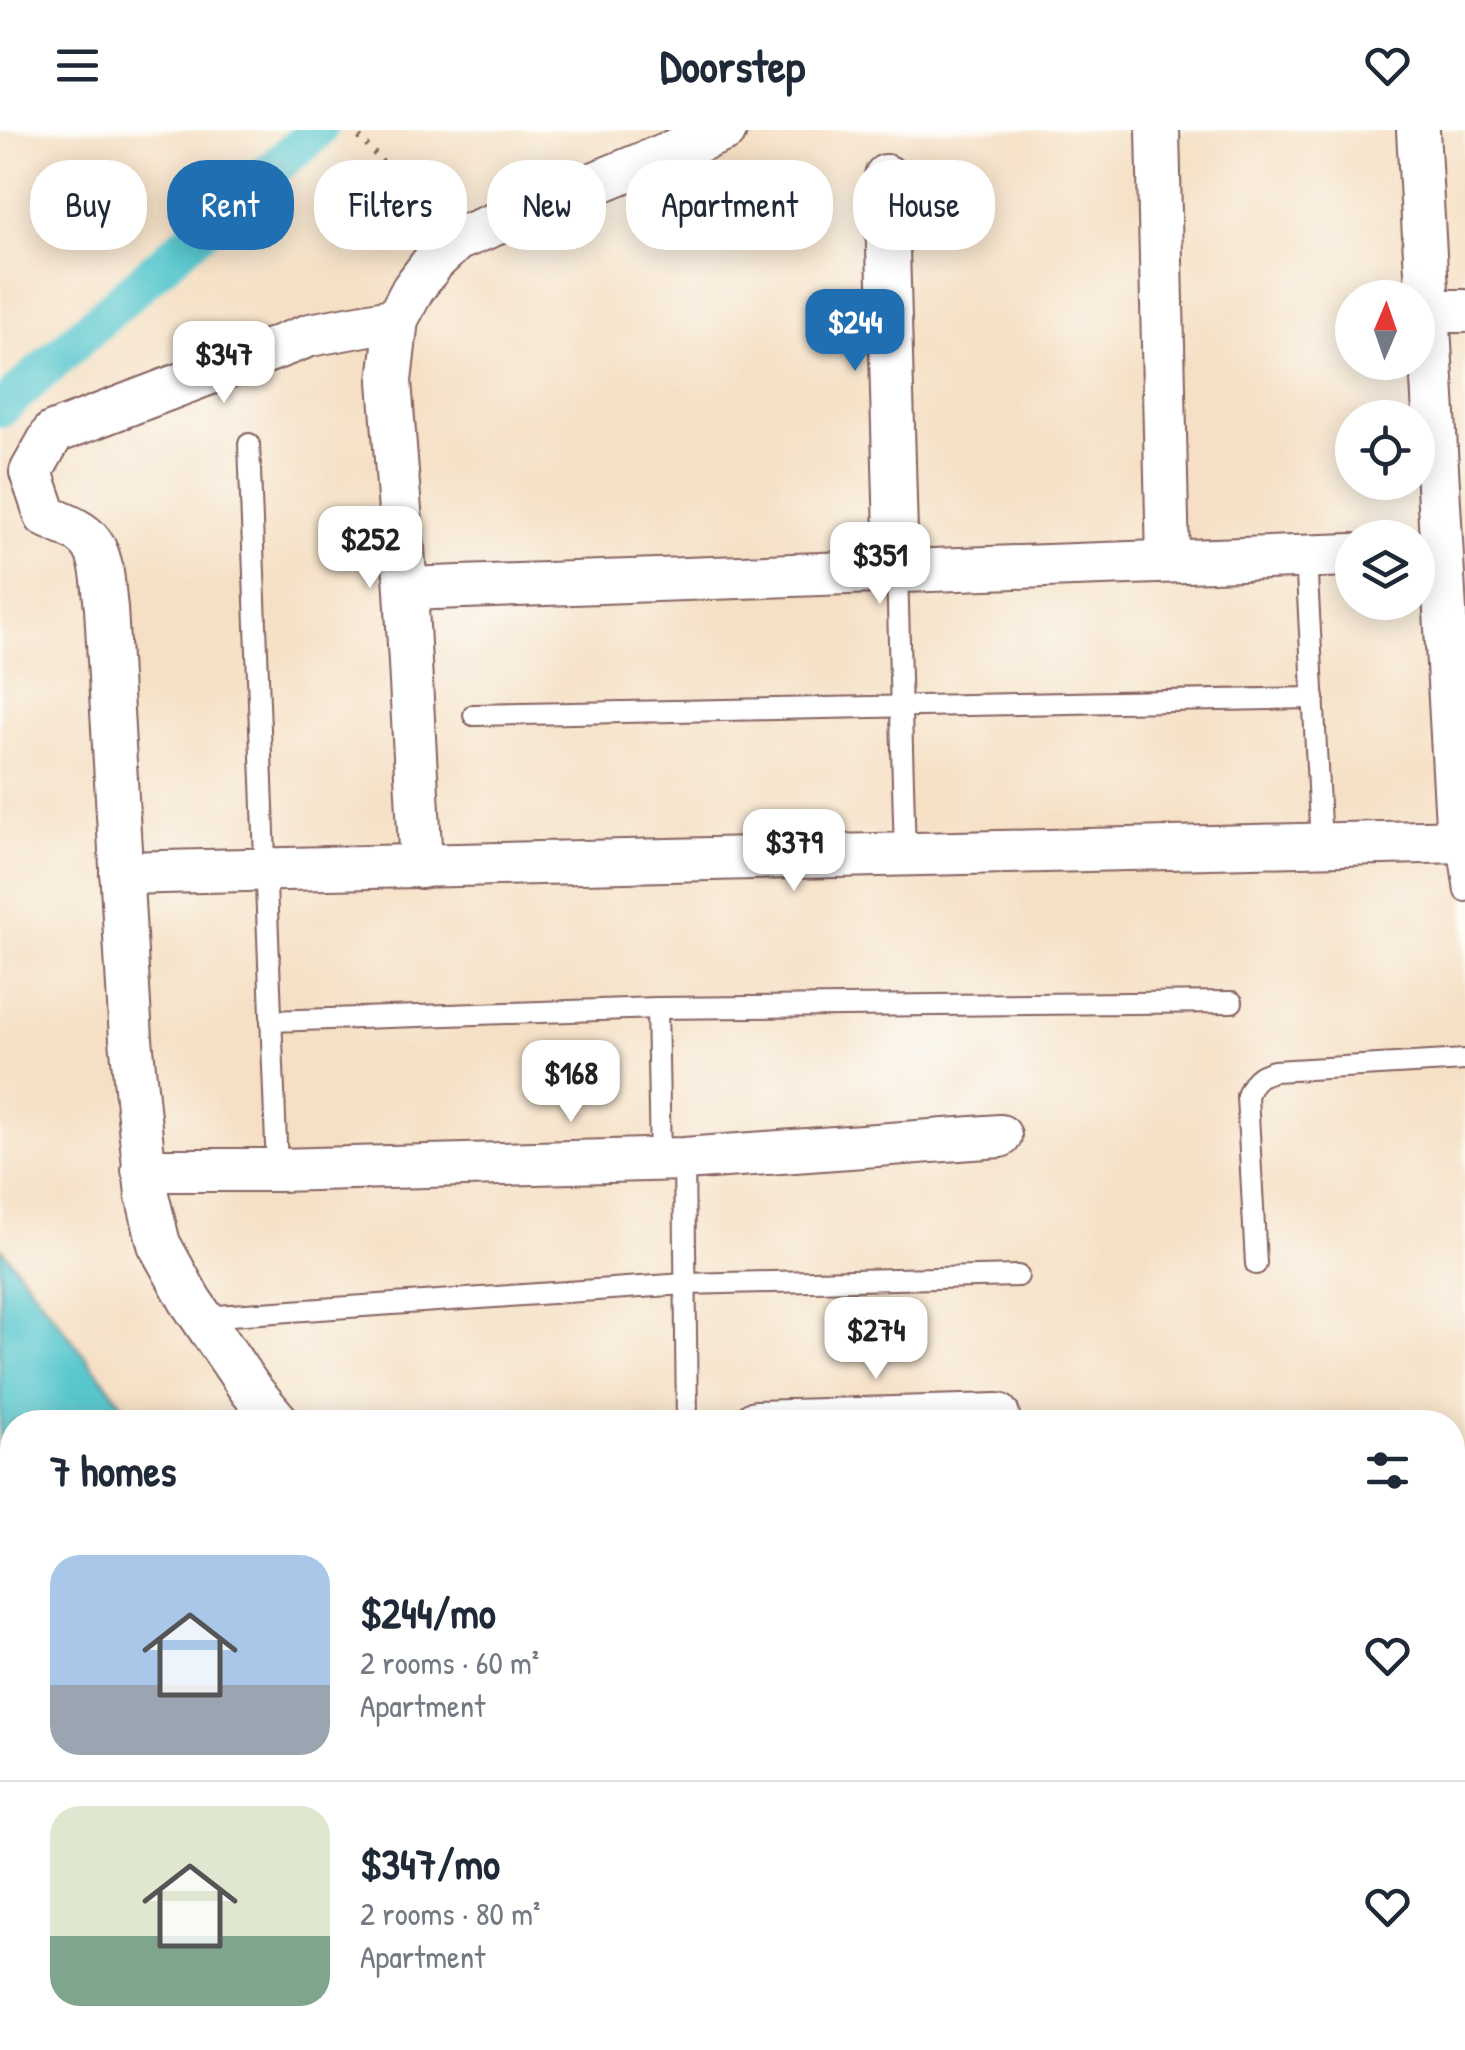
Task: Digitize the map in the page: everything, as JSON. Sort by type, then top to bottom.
[{"type":"street","points":[[467,236],[725,130]]},
{"type":"street","points":[[1158,130],[1168,561]]},
{"type":"street","points":[[1418,130],[1446,311],[1432,520]]},
{"type":"street","points":[[421,867],[390,381],[397,320],[412,289],[446,250]]},
{"type":"street","points":[[888,250],[897,570]]},
{"type":"street","points":[[268,1410],[202,1317],[160,1244],[143,1170],[131,1039],[106,608],[97,551],[80,532],[46,516],[30,472],[53,432],[310,335],[397,320]]},
{"type":"street","points":[[406,589],[1335,555]]},
{"type":"street","points":[[121,873],[1461,841],[1435,600]]},
{"type":"street","points":[[143,1170],[672,1159],[1000,1136]]},
{"type":"lane","points":[[249,444],[277,1170]]},
{"type":"lane","points":[[1306,556],[1321,844]]},
{"type":"lane","points":[[897,570],[904,855]]},
{"type":"lane","points":[[474,715],[1314,698]]},
{"type":"lane","points":[[1461,841],[1465,891]]},
{"type":"lane","points":[[271,1021],[657,1008],[1232,1002]]},
{"type":"lane","points":[[657,1008],[685,1284],[687,1410]]},
{"type":"lane","points":[[1256,1264],[1247,1096],[1260,1074],[1465,1060]]},
{"type":"lane","points":[[202,1317],[685,1284],[1018,1276]]},
{"type":"path","points":[[353,131],[380,160]]},
{"type":"water","points":[[0,1247],[127,1410],[0,1410]]},
{"type":"waterway","points":[[0,409],[318,130]]}]
